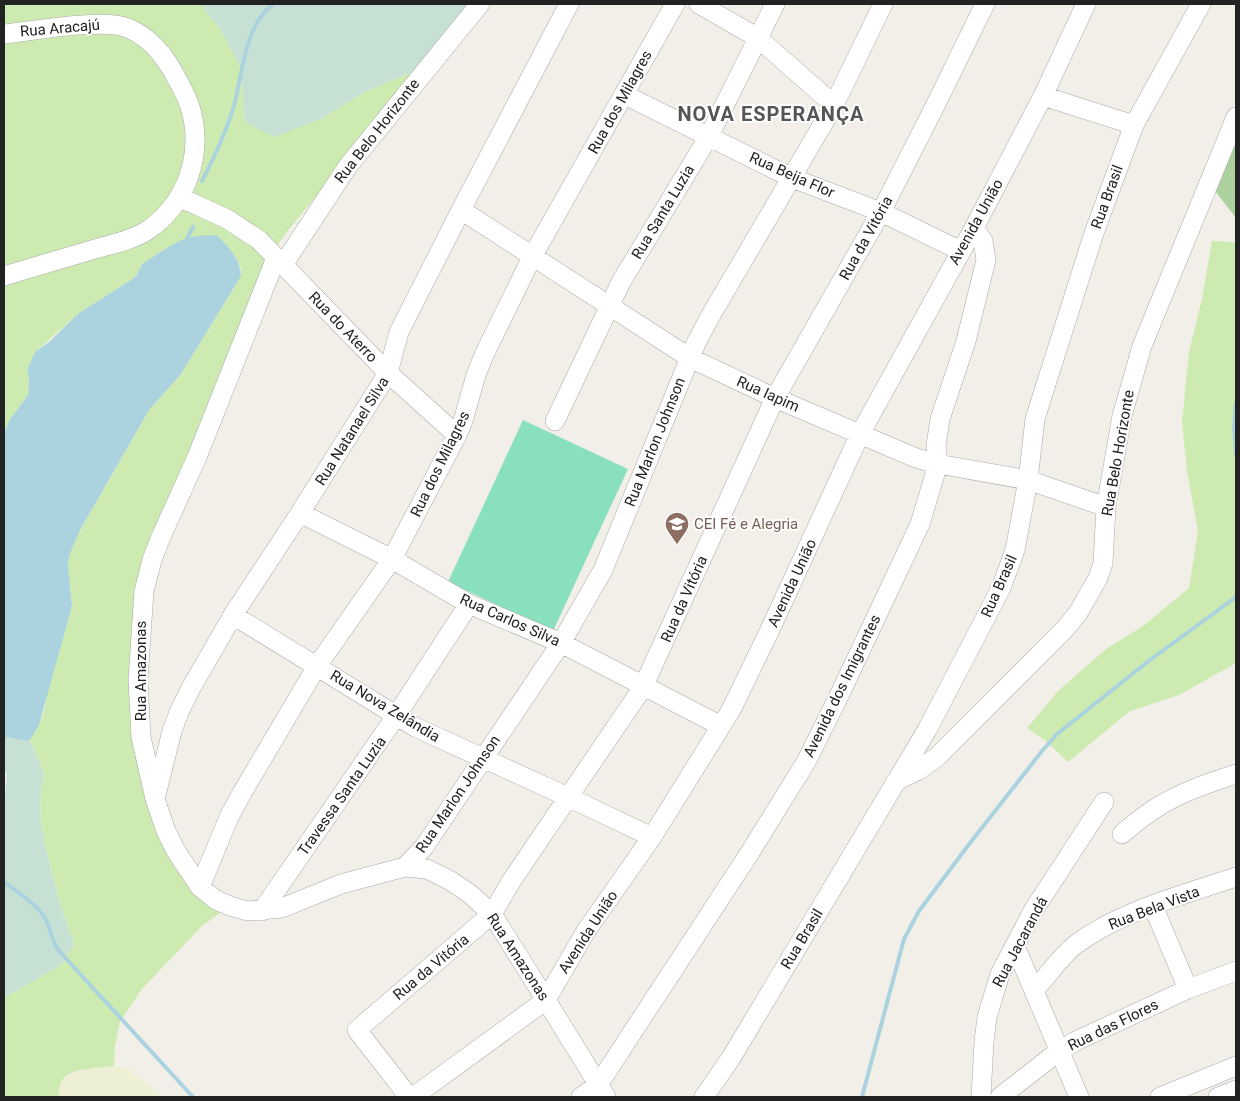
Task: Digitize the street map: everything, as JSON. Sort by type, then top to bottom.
[{"type":"street","name":"Rua Belo Horizonte","points":[[280,261],[348,166],[480,4]]},
{"type":"street","name":"Rua Natanael Silva","points":[[156,798],[172,731],[191,688],[233,615],[388,373],[399,332],[569,4]]},
{"type":"street","name":"Rua dos Milagres","points":[[200,887],[229,817],[317,666],[392,559],[463,422],[476,375],[484,355],[532,257],[675,4]]},
{"type":"street","points":[[699,4],[758,38],[834,105]]},
{"type":"street","name":"Rua Santa Luzia","points":[[555,421],[609,306],[641,248],[709,136],[775,4]]},
{"type":"street","name":"Rua Marlon Johnson","points":[[406,867],[424,847],[561,643],[603,570],[690,358],[711,315],[834,105],[883,4]]},
{"type":"street","name":"Rua da Vitória","points":[[409,1097],[357,1030],[492,914],[512,880],[644,687],[775,398],[881,212],[985,4]]},
{"type":"street","name":"Avenida União","points":[[413,1097],[546,1000],[586,931],[652,838],[731,710],[860,434],[974,228],[1044,96],[1086,4]]},
{"type":"street","name":"Rua Brasil","points":[[704,1097],[731,1058],[927,730],[1001,588],[1015,550],[1028,480],[1035,419],[1094,233],[1134,125],[1201,4]]},
{"type":"street","name":"Rua Aracajú","points":[[4,34],[109,24],[127,28],[143,36],[157,49],[170,67],[190,108],[195,130],[194,152],[185,188],[164,217],[147,230],[126,239],[4,276]]},
{"type":"street","name":"Rua Beija Flor","points":[[625,95],[792,178],[881,212],[960,251]]},
{"type":"street","points":[[1044,96],[1134,125]]},
{"type":"street","name":"Rua Belo Horizonte","points":[[896,780],[919,770],[938,756],[1065,629],[1078,613],[1098,578],[1104,563],[1106,506],[1122,416],[1142,346],[1236,117]]},
{"type":"street","points":[[178,199],[227,219],[259,240],[280,261]]},
{"type":"street","name":"Rua Iapim","points":[[461,210],[690,358],[775,398],[916,458],[938,464],[1028,480],[1106,506]]},
{"type":"street","name":"Avenida dos Imigrantes","points":[[581,1097],[602,1091],[811,754],[920,524],[938,464],[936,446],[940,419],[966,341],[986,260],[983,241],[974,228]]},
{"type":"street","name":"Rua do Aterro","points":[[280,261],[388,373],[457,434]]},
{"type":"street","name":"Rua Amazonas","points":[[280,261],[160,539],[144,591],[138,680],[141,737],[166,831],[200,887],[216,900],[247,911],[282,908],[341,884],[406,867],[428,870],[451,881],[470,894],[492,914],[602,1091]]},
{"type":"street","name":"Rua Carlos Silva","points":[[300,513],[392,559],[469,604],[561,643],[720,726]]},
{"type":"street","name":"Travessa Santa Luzia","points":[[262,911],[396,716],[469,604]]},
{"type":"street","name":"Rua Nova Zelândia","points":[[233,615],[396,716],[438,738],[568,797],[652,838]]},
{"type":"street","points":[[1122,834],[1155,808],[1177,796],[1236,774]]},
{"type":"street","name":"Rua Jacarandá","points":[[982,1097],[987,1017],[1000,974],[1033,911],[1104,802]]},
{"type":"street","name":"Rua Bela Vista","points":[[1034,990],[1074,946],[1116,920],[1236,877]]},
{"type":"street","points":[[1153,906],[1188,989]]},
{"type":"street","points":[[1016,946],[1079,1097]]},
{"type":"street","name":"Rua das Flores","points":[[1000,1097],[1059,1052],[1100,1028],[1188,989],[1236,971]]},
{"type":"street","points":[[1160,1097],[1236,1066]]},
{"type":"street","points":[[1218,1097],[1236,1090]]},
{"type":"green space","points":[[4,4],[200,4],[221,30],[240,66],[245,122],[321,119],[366,91],[420,69],[286,233],[262,269],[162,520],[135,694],[164,846],[176,870],[212,908],[220,913],[202,926],[142,989],[120,1022],[115,1046],[114,1066],[86,1069],[71,1073],[61,1082],[58,1097],[4,1097],[4,998],[61,965],[74,944],[58,898],[46,849],[41,823],[40,800],[44,773],[30,740],[39,725],[45,708],[47,693],[72,606],[68,567],[69,556],[80,530],[149,410],[181,374],[241,276],[241,269],[235,256],[167,248],[142,264],[137,275],[131,280],[79,313],[35,352],[27,370],[29,378],[28,395],[9,421],[4,434]]},
{"type":"green space","points":[[200,4],[474,4],[420,69],[366,91],[321,119],[274,137],[245,122],[240,66],[221,30]]},
{"type":"green space","points":[[1236,141],[1236,218],[1212,187]]},
{"type":"green space","points":[[1212,241],[1236,242],[1236,663],[1179,695],[1130,711],[1068,762],[1046,741],[1027,728],[1058,691],[1106,649],[1143,626],[1189,588],[1198,531],[1187,471],[1182,422],[1189,352],[1202,299]]},
{"type":"green space","points":[[523,420],[628,469],[553,631],[448,582]]},
{"type":"green space","points":[[8,737],[30,740],[44,773],[40,800],[41,823],[58,898],[74,944],[61,965],[4,998],[4,808],[7,775],[4,767],[4,740]]},
{"type":"green space","points":[[116,1066],[127,1068],[164,1097],[58,1097],[61,1082],[65,1077],[89,1068]]},
{"type":"water","points":[[216,235],[236,258],[241,276],[181,374],[149,410],[80,530],[69,556],[68,567],[72,606],[39,725],[30,740],[8,737],[4,740],[4,434],[9,421],[28,395],[29,378],[27,370],[35,352],[50,341],[79,313],[131,280],[137,275],[142,264],[181,240],[197,236]]},
{"type":"waterway","points":[[202,181],[220,145],[231,116],[250,37],[256,24],[273,4]]},
{"type":"waterway","points":[[186,241],[193,227]]},
{"type":"waterway","points":[[1236,403],[1234,426],[1236,454]]},
{"type":"waterway","points":[[862,1097],[904,939],[919,911],[970,843],[1057,734],[1146,663],[1236,597]]},
{"type":"waterway","points":[[4,882],[26,898],[42,913],[59,951],[193,1097]]},
{"type":"place","name":"CEI Fé e Alegria","points":[[677,545]]},
{"type":"district","name":"NOVA ESPERANÇA","points":[[771,114]]}]
